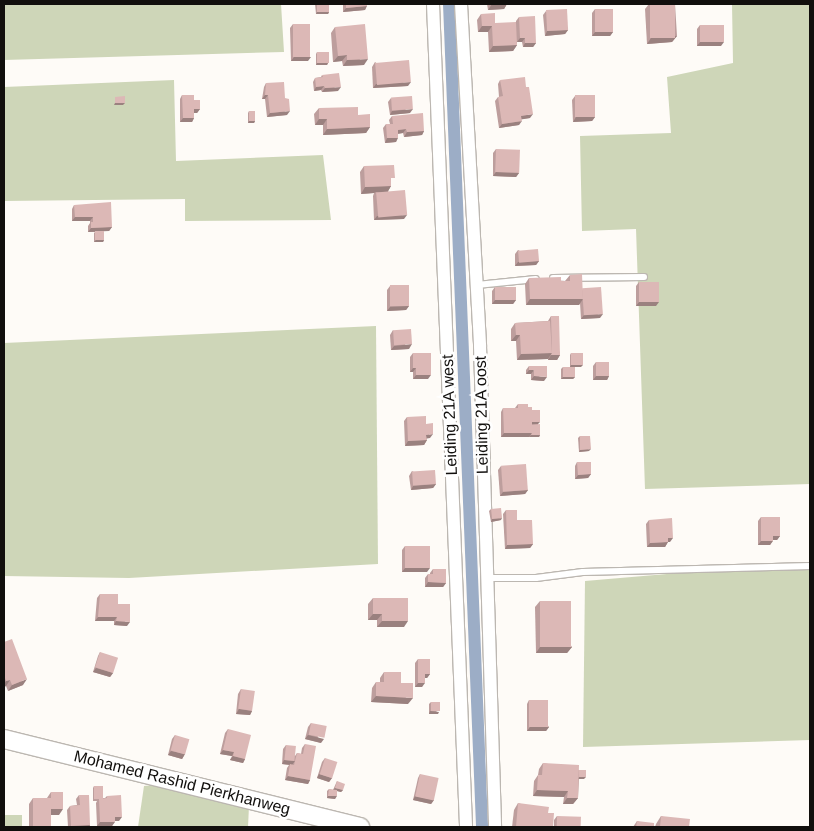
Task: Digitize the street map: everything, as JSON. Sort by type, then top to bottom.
[{"type":"street","name":"Leiding 21A west","points":[[433,4],[466,827]]},
{"type":"street","name":"Leiding 21A oost","points":[[461,4],[478,285],[495,827]]},
{"type":"street","name":"Mohamed Rashid Pierkhanweg","points":[[4,739],[340,825],[360,827]]},
{"type":"lane","points":[[478,285],[552,278],[644,277]]},
{"type":"lane","points":[[486,578],[536,578],[583,572],[810,566]]},
{"type":"green space","points":[[4,4],[281,4],[284,52],[4,60]]},
{"type":"green space","points":[[732,4],[810,4],[810,484],[645,489],[636,229],[582,231],[580,136],[671,133],[667,77],[733,63]]},
{"type":"green space","points":[[174,80],[176,161],[323,155],[331,220],[185,221],[185,199],[4,201],[4,87]]},
{"type":"green space","points":[[376,326],[378,564],[129,578],[4,576],[4,343]]},
{"type":"green space","points":[[810,569],[810,740],[583,747],[585,581],[690,572]]},
{"type":"green space","points":[[154,785],[249,806],[248,827],[138,827],[144,786]]},
{"type":"green space","points":[[4,815],[22,815],[22,827],[4,827]]},
{"type":"building","points":[[317,4],[329,4],[329,12],[317,12]]},
{"type":"building","points":[[346,4],[367,4],[367,6],[346,8]]},
{"type":"building","points":[[650,4],[675,4],[675,38],[650,38]]},
{"type":"building","points":[[567,9],[568,30],[547,31],[546,10]]},
{"type":"building","points":[[595,9],[613,9],[613,32],[595,32]]},
{"type":"building","points":[[495,13],[495,23],[516,22],[517,45],[493,46],[492,26],[482,26],[481,14]]},
{"type":"building","points":[[535,16],[536,43],[525,43],[525,38],[520,38],[519,17]]},
{"type":"building","points":[[293,24],[310,24],[310,57],[293,57]]},
{"type":"building","points":[[365,24],[368,59],[347,60],[347,55],[338,56],[335,27]]},
{"type":"building","points":[[700,25],[724,25],[724,42],[700,42]]},
{"type":"building","points":[[317,52],[329,52],[329,63],[317,63]]},
{"type":"building","points":[[409,60],[411,82],[377,85],[375,63]]},
{"type":"building","points":[[339,73],[341,87],[316,87],[315,78],[323,77],[322,75]]},
{"type":"building","points":[[525,77],[526,87],[529,87],[533,114],[521,116],[522,121],[502,124],[498,97],[503,96],[500,80]]},
{"type":"building","points":[[284,82],[285,98],[289,99],[290,111],[270,113],[268,95],[265,95],[266,83]]},
{"type":"building","points":[[182,95],[194,95],[194,100],[200,100],[200,109],[194,109],[194,118],[183,118]]},
{"type":"building","points":[[575,95],[595,95],[595,117],[575,117]]},
{"type":"building","points":[[125,96],[125,103],[115,103],[115,97]]},
{"type":"building","points":[[412,96],[413,109],[392,110],[391,97]]},
{"type":"building","points":[[358,107],[358,115],[370,114],[370,127],[327,129],[327,119],[319,119],[319,108]]},
{"type":"building","points":[[249,111],[255,111],[255,121],[249,121]]},
{"type":"building","points":[[423,113],[424,131],[407,132],[406,129],[398,130],[398,138],[387,138],[386,124],[393,124],[392,116]]},
{"type":"building","points":[[496,149],[520,150],[519,173],[495,172]]},
{"type":"building","points":[[394,165],[395,178],[391,178],[391,186],[365,187],[364,166]]},
{"type":"building","points":[[405,190],[407,215],[378,217],[376,193]]},
{"type":"building","points":[[111,202],[112,227],[91,228],[93,217],[75,217],[74,205]]},
{"type":"building","points":[[95,231],[104,231],[104,240],[95,240]]},
{"type":"building","points":[[538,249],[539,261],[519,263],[518,251]]},
{"type":"building","points":[[582,274],[583,299],[530,299],[529,278],[561,277],[561,281],[570,281],[570,275]]},
{"type":"building","points":[[639,282],[659,282],[659,302],[639,302]]},
{"type":"building","points":[[390,285],[409,285],[409,306],[390,306]]},
{"type":"building","points":[[495,287],[516,287],[516,300],[495,300]]},
{"type":"building","points":[[601,287],[603,314],[584,315],[582,288]]},
{"type":"building","points":[[551,316],[559,316],[560,355],[551,355]]},
{"type":"building","points":[[550,321],[552,353],[521,354],[520,335],[516,335],[515,323]]},
{"type":"building","points":[[411,329],[412,344],[394,345],[393,330]]},
{"type":"building","points":[[413,353],[431,353],[431,375],[416,375],[416,368],[413,368]]},
{"type":"building","points":[[571,353],[583,353],[583,365],[571,365]]},
{"type":"building","points":[[596,362],[609,362],[609,376],[596,376]]},
{"type":"building","points":[[529,366],[547,366],[547,377],[534,376],[534,370],[529,370]]},
{"type":"building","points":[[563,367],[575,367],[575,377],[563,377]]},
{"type":"building","points":[[518,404],[528,404],[528,407],[532,407],[532,433],[504,433],[503,408],[518,408]]},
{"type":"building","points":[[532,410],[540,410],[540,422],[532,422]]},
{"type":"building","points":[[426,416],[426,424],[433,423],[433,434],[426,435],[427,440],[408,441],[407,417]]},
{"type":"building","points":[[540,424],[540,435],[531,435],[532,425]]},
{"type":"building","points":[[580,436],[590,436],[591,449],[580,450]]},
{"type":"building","points":[[577,462],[591,462],[591,474],[578,475]]},
{"type":"building","points":[[526,464],[528,490],[503,492],[501,466]]},
{"type":"building","points":[[435,470],[436,484],[413,486],[412,472]]},
{"type":"building","points":[[501,508],[502,518],[492,519],[491,509]]},
{"type":"building","points":[[506,510],[517,510],[517,520],[532,520],[533,544],[507,545]]},
{"type":"building","points":[[761,517],[780,517],[780,536],[773,536],[773,541],[761,541]]},
{"type":"building","points":[[672,518],[673,538],[668,538],[668,542],[650,543],[649,520]]},
{"type":"building","points":[[405,546],[430,546],[430,568],[405,568]]},
{"type":"building","points":[[433,569],[446,569],[446,583],[428,582],[428,574],[433,574]]},
{"type":"building","points":[[100,594],[118,594],[118,604],[130,604],[130,622],[116,621],[117,617],[98,617]]},
{"type":"building","points":[[373,598],[408,598],[408,621],[382,621],[382,614],[373,614]]},
{"type":"building","points":[[540,601],[571,601],[571,647],[540,647]]},
{"type":"building","points":[[12,639],[27,679],[12,685],[10,680],[6,681],[4,675],[4,642]]},
{"type":"building","points":[[100,652],[118,658],[113,673],[95,667]]},
{"type":"building","points":[[418,659],[430,659],[430,674],[425,674],[425,683],[418,683]]},
{"type":"building","points":[[384,672],[401,672],[401,683],[413,683],[413,698],[376,696],[376,682],[384,682]]},
{"type":"building","points":[[241,689],[255,691],[252,711],[238,709]]},
{"type":"building","points":[[529,700],[548,700],[548,727],[529,727]]},
{"type":"building","points":[[431,702],[440,702],[440,711],[431,711]]},
{"type":"building","points":[[311,723],[327,726],[324,738],[309,735]]},
{"type":"building","points":[[228,729],[251,735],[245,759],[233,756],[234,752],[223,750]]},
{"type":"building","points":[[175,735],[189,739],[185,755],[171,750]]},
{"type":"building","points":[[305,744],[316,746],[310,780],[288,776],[290,764],[294,765],[297,753],[303,754]]},
{"type":"building","points":[[286,745],[296,746],[294,761],[284,760]]},
{"type":"building","points":[[325,758],[337,762],[332,778],[320,774]]},
{"type":"building","points":[[543,763],[579,765],[578,798],[567,798],[568,791],[537,790],[538,775],[542,775]]},
{"type":"building","points":[[579,770],[586,770],[586,777],[579,777]]},
{"type":"building","points":[[420,774],[439,778],[434,800],[415,796]]},
{"type":"building","points":[[337,781],[345,784],[343,790],[335,788]]},
{"type":"building","points":[[94,786],[103,786],[103,799],[94,799]]},
{"type":"building","points":[[329,789],[337,790],[337,796],[328,796]]},
{"type":"building","points":[[51,792],[63,792],[63,809],[51,809],[51,827],[33,827],[33,798],[51,798]]},
{"type":"building","points":[[79,795],[89,795],[90,825],[71,826],[70,806],[80,805]]},
{"type":"building","points":[[121,795],[122,817],[115,817],[115,822],[100,822],[99,799],[107,798],[107,796]]},
{"type":"building","points":[[518,803],[549,807],[548,813],[554,813],[553,827],[516,827]]},
{"type":"building","points":[[557,816],[581,817],[581,827],[557,827]]},
{"type":"building","points":[[661,816],[690,819],[689,827],[660,827]]},
{"type":"building","points":[[637,821],[654,823],[654,827],[636,827]]},
{"type":"waterway","points":[[449,4],[482,827]]}]
